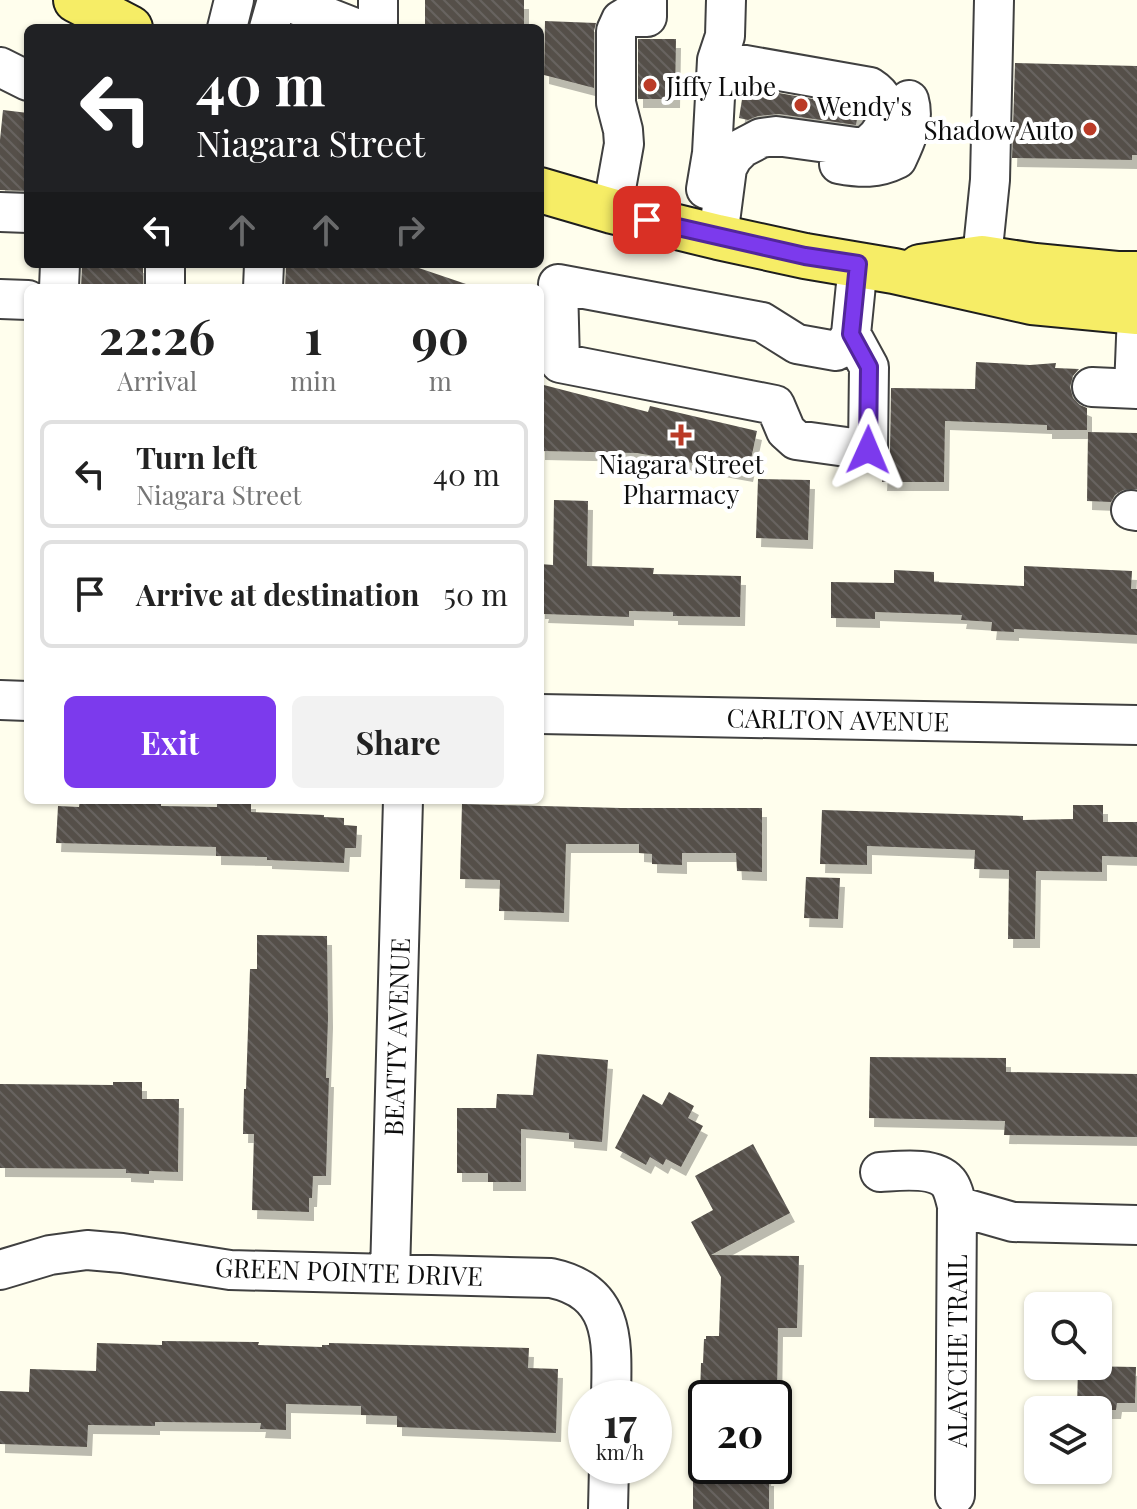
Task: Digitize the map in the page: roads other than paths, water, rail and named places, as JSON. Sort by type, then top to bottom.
[{"type":"main road","points":[[76,0],[122,24]]},
{"type":"main road","points":[[544,191],[612,211],[805,256],[1032,302],[1137,312]]},
{"type":"main road","points":[[876,268],[982,258],[1137,274]]},
{"type":"street","points":[[228,24],[234,0]]},
{"type":"street","points":[[270,24],[277,0]]},
{"type":"street","points":[[284,0],[345,24]]},
{"type":"street","points":[[378,0],[378,24]]},
{"type":"street","points":[[612,211],[624,144],[616,103],[616,31],[626,17],[647,17],[647,0]]},
{"type":"street","points":[[982,258],[990,180],[994,0]]},
{"type":"street","points":[[707,234],[710,172],[727,151],[722,32],[805,55],[870,66],[898,81],[907,90],[911,107],[909,130],[897,159],[886,165],[863,168],[727,151]]},
{"type":"street","points":[[0,67],[24,79]]},
{"type":"street","points":[[0,212],[24,213]]},
{"type":"street","points":[[851,334],[869,367],[868,450],[796,440],[786,431],[775,405],[560,363],[549,274],[762,322],[797,344],[836,351],[845,345],[851,334],[876,268]]},
{"type":"street","points":[[0,299],[24,300]]},
{"type":"street","points":[[1092,387],[1136,389],[1137,312]]},
{"type":"street","points":[[0,700],[24,701]]},
{"type":"street","name":"CARLTON AVENUE","points":[[544,714],[1137,725]]},
{"type":"street","name":"BEATTY AVENUE","points":[[390,1274],[403,804]]},
{"type":"street","points":[[880,1172],[922,1170],[942,1176],[951,1184],[957,1206],[1013,1222],[1137,1225]]},
{"type":"street","name":"ALAYCHE TRAIL","points":[[955,1495],[957,1206]]},
{"type":"street","name":"GREEN POINTE DRIVE","points":[[0,1270],[50,1255],[87,1250],[230,1270],[526,1276],[569,1281],[591,1297],[605,1319],[612,1345],[611,1380]]},
{"type":"street","points":[[608,1509],[609,1484]]},
{"type":"place","name":"Jiffy Lube","points":[[650,85]]},
{"type":"place","name":"Wendy's","points":[[801,105]]},
{"type":"place","name":"Shadow Auto","points":[[1090,129]]},
{"type":"place","name":"Niagara Street Pharmacy","points":[[681,435]]}]
